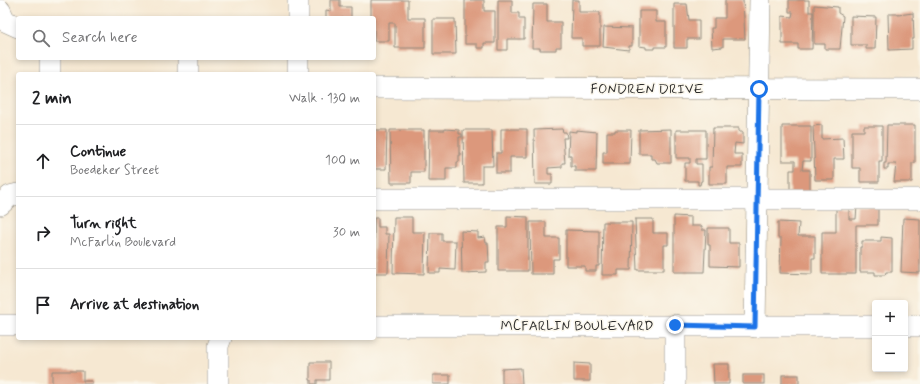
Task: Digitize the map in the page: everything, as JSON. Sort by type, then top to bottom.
[{"type":"street","points":[[298,0],[298,16]]},
{"type":"street","points":[[755,327],[760,0]]},
{"type":"street","points":[[0,10],[5,22],[16,26]]},
{"type":"street","points":[[50,60],[50,72]]},
{"type":"street","points":[[188,60],[188,72]]},
{"type":"street","points":[[298,60],[298,72]]},
{"type":"street","name":"FONDREN DRIVE","points":[[376,88],[920,89]]},
{"type":"street","points":[[0,205],[10,196],[16,194]]},
{"type":"street","points":[[376,199],[920,199]]},
{"type":"street","points":[[0,325],[16,325]]},
{"type":"street","points":[[675,325],[675,384]]},
{"type":"street","name":"MCFARLIN BOULEVARD","points":[[376,326],[872,326]]},
{"type":"street","points":[[908,326],[920,326]]},
{"type":"street","points":[[218,384],[218,346],[220,340]]},
{"type":"building","points":[[331,0],[340,0],[340,7],[351,7],[351,16],[326,16],[326,10],[331,11]]},
{"type":"building","points":[[371,0],[408,0],[408,18],[425,18],[425,48],[395,48],[395,23],[389,23],[389,41],[376,41],[376,16],[371,16]]},
{"type":"building","points":[[465,0],[484,0],[484,11],[495,11],[495,43],[484,43],[484,48],[477,48],[477,44],[465,44]]},
{"type":"building","points":[[498,0],[512,0],[512,13],[519,13],[519,19],[524,19],[524,39],[507,39],[507,50],[498,50]]},
{"type":"building","points":[[572,0],[579,0],[579,12],[600,12],[600,46],[582,46],[582,38],[571,38]]},
{"type":"building","points":[[725,0],[743,0],[745,39],[723,39],[723,47],[712,48],[711,28],[714,28],[714,18],[725,18]]},
{"type":"building","points":[[789,0],[809,0],[809,12],[813,12],[812,49],[798,49],[798,44],[782,44],[782,16],[792,17],[793,12],[789,12]]},
{"type":"building","points":[[533,4],[547,4],[547,22],[561,22],[561,47],[556,47],[556,50],[540,50],[540,48],[532,48]]},
{"type":"building","points":[[674,4],[687,4],[689,20],[699,20],[699,39],[687,39],[687,48],[674,48]]},
{"type":"building","points":[[814,5],[838,7],[838,13],[843,16],[840,49],[825,49],[825,44],[814,44]]},
{"type":"building","points":[[639,11],[656,11],[656,22],[666,22],[666,47],[646,49],[646,47],[639,46]]},
{"type":"building","points":[[913,13],[914,39],[912,39],[912,49],[889,50],[888,14],[898,15]]},
{"type":"building","points":[[851,16],[876,17],[875,49],[866,49],[866,45],[851,45]]},
{"type":"building","points":[[433,19],[455,19],[456,54],[433,54]]},
{"type":"building","points":[[604,27],[632,28],[632,46],[629,46],[629,50],[603,47]]},
{"type":"building","points":[[822,125],[822,139],[843,138],[844,159],[834,159],[834,180],[815,180],[813,126]]},
{"type":"building","points":[[887,125],[915,125],[915,163],[912,163],[912,182],[894,182],[896,164],[888,164],[888,169],[884,169],[884,163],[886,163]]},
{"type":"building","points":[[782,126],[811,126],[811,161],[803,161],[802,170],[810,170],[810,194],[790,194],[790,170],[795,170],[795,161],[782,161]]},
{"type":"building","points":[[864,126],[882,126],[882,161],[879,161],[879,182],[860,182],[860,168],[852,168],[852,131],[864,131]]},
{"type":"building","points":[[713,128],[739,128],[739,132],[743,132],[743,144],[735,143],[734,154],[742,154],[742,167],[727,167],[727,184],[709,184],[709,167],[712,167]]},
{"type":"building","points":[[501,129],[527,129],[527,157],[510,157],[510,173],[496,173],[496,153],[501,153]]},
{"type":"building","points":[[562,129],[563,132],[566,132],[567,138],[563,138],[565,163],[562,163],[562,167],[548,168],[548,174],[552,174],[552,184],[535,184],[534,130]]},
{"type":"building","points":[[671,129],[671,163],[657,163],[655,159],[651,159],[651,154],[639,154],[639,130]]},
{"type":"building","points":[[376,130],[387,130],[386,169],[376,169]]},
{"type":"building","points":[[390,130],[424,130],[424,172],[411,172],[411,183],[391,183]]},
{"type":"building","points":[[429,130],[459,130],[459,134],[462,134],[462,137],[459,137],[459,153],[461,153],[461,155],[459,155],[459,162],[457,162],[457,168],[446,168],[446,181],[428,181]]},
{"type":"building","points":[[463,130],[492,130],[493,166],[482,166],[482,183],[464,183]]},
{"type":"building","points":[[576,130],[597,132],[596,171],[575,171],[575,166],[571,166],[571,155],[568,155],[569,131],[576,132]]},
{"type":"building","points":[[615,130],[631,130],[630,164],[603,164],[603,152],[607,152],[607,132],[615,132]]},
{"type":"building","points":[[676,130],[706,130],[706,159],[696,159],[696,164],[702,164],[702,181],[700,185],[698,185],[698,181],[685,181],[685,163],[690,163],[690,158],[676,158]]},
{"type":"building","points":[[836,206],[849,206],[849,219],[856,219],[857,206],[878,206],[878,225],[856,225],[856,274],[822,274],[822,232],[836,232]]},
{"type":"building","points":[[507,216],[528,217],[528,271],[498,271],[498,227],[507,227]]},
{"type":"building","points":[[674,216],[691,217],[691,226],[702,226],[702,230],[706,230],[704,272],[674,272]]},
{"type":"building","points":[[394,217],[412,217],[412,232],[425,232],[424,274],[393,273]]},
{"type":"building","points":[[376,218],[378,218],[378,227],[385,227],[385,234],[389,234],[388,273],[376,273]]},
{"type":"building","points":[[903,218],[920,219],[920,273],[901,272]]},
{"type":"building","points":[[635,219],[653,219],[653,233],[668,233],[668,245],[664,245],[664,270],[637,270]]},
{"type":"building","points":[[530,222],[546,222],[546,238],[559,238],[559,259],[553,259],[553,274],[531,274]]},
{"type":"building","points":[[603,222],[632,222],[631,270],[618,270],[618,275],[602,275]]},
{"type":"building","points":[[778,222],[799,223],[798,236],[815,236],[815,258],[812,258],[812,274],[780,273],[781,238],[778,238]]},
{"type":"building","points":[[708,228],[729,228],[729,243],[739,243],[739,267],[710,266]]},
{"type":"building","points":[[566,230],[599,231],[599,266],[596,266],[596,271],[585,271],[585,266],[566,266]]},
{"type":"building","points":[[461,231],[478,232],[478,238],[485,237],[486,243],[488,243],[489,262],[486,262],[486,272],[462,273]]},
{"type":"building","points":[[430,233],[442,233],[442,241],[456,241],[455,270],[440,269],[440,273],[429,273]]},
{"type":"building","points":[[881,237],[892,238],[892,272],[886,272],[885,275],[875,275],[875,272],[860,272],[860,247],[862,247],[862,241],[881,241]]},
{"type":"building","points":[[310,362],[329,362],[329,380],[317,380],[317,384],[311,384]]},
{"type":"building","points":[[574,363],[590,364],[590,381],[574,381]]},
{"type":"building","points":[[713,364],[729,364],[729,384],[714,384]]},
{"type":"building","points":[[521,368],[522,384],[502,384],[502,369]]},
{"type":"building","points":[[52,371],[83,371],[83,381],[92,381],[92,384],[52,384]]},
{"type":"building","points":[[433,375],[450,375],[450,384],[433,384]]},
{"type":"building","points":[[743,375],[764,375],[764,384],[743,384]]},
{"type":"building","points":[[782,375],[799,375],[799,384],[782,384]]},
{"type":"route","points":[[675,325],[755,327],[759,89]]}]
